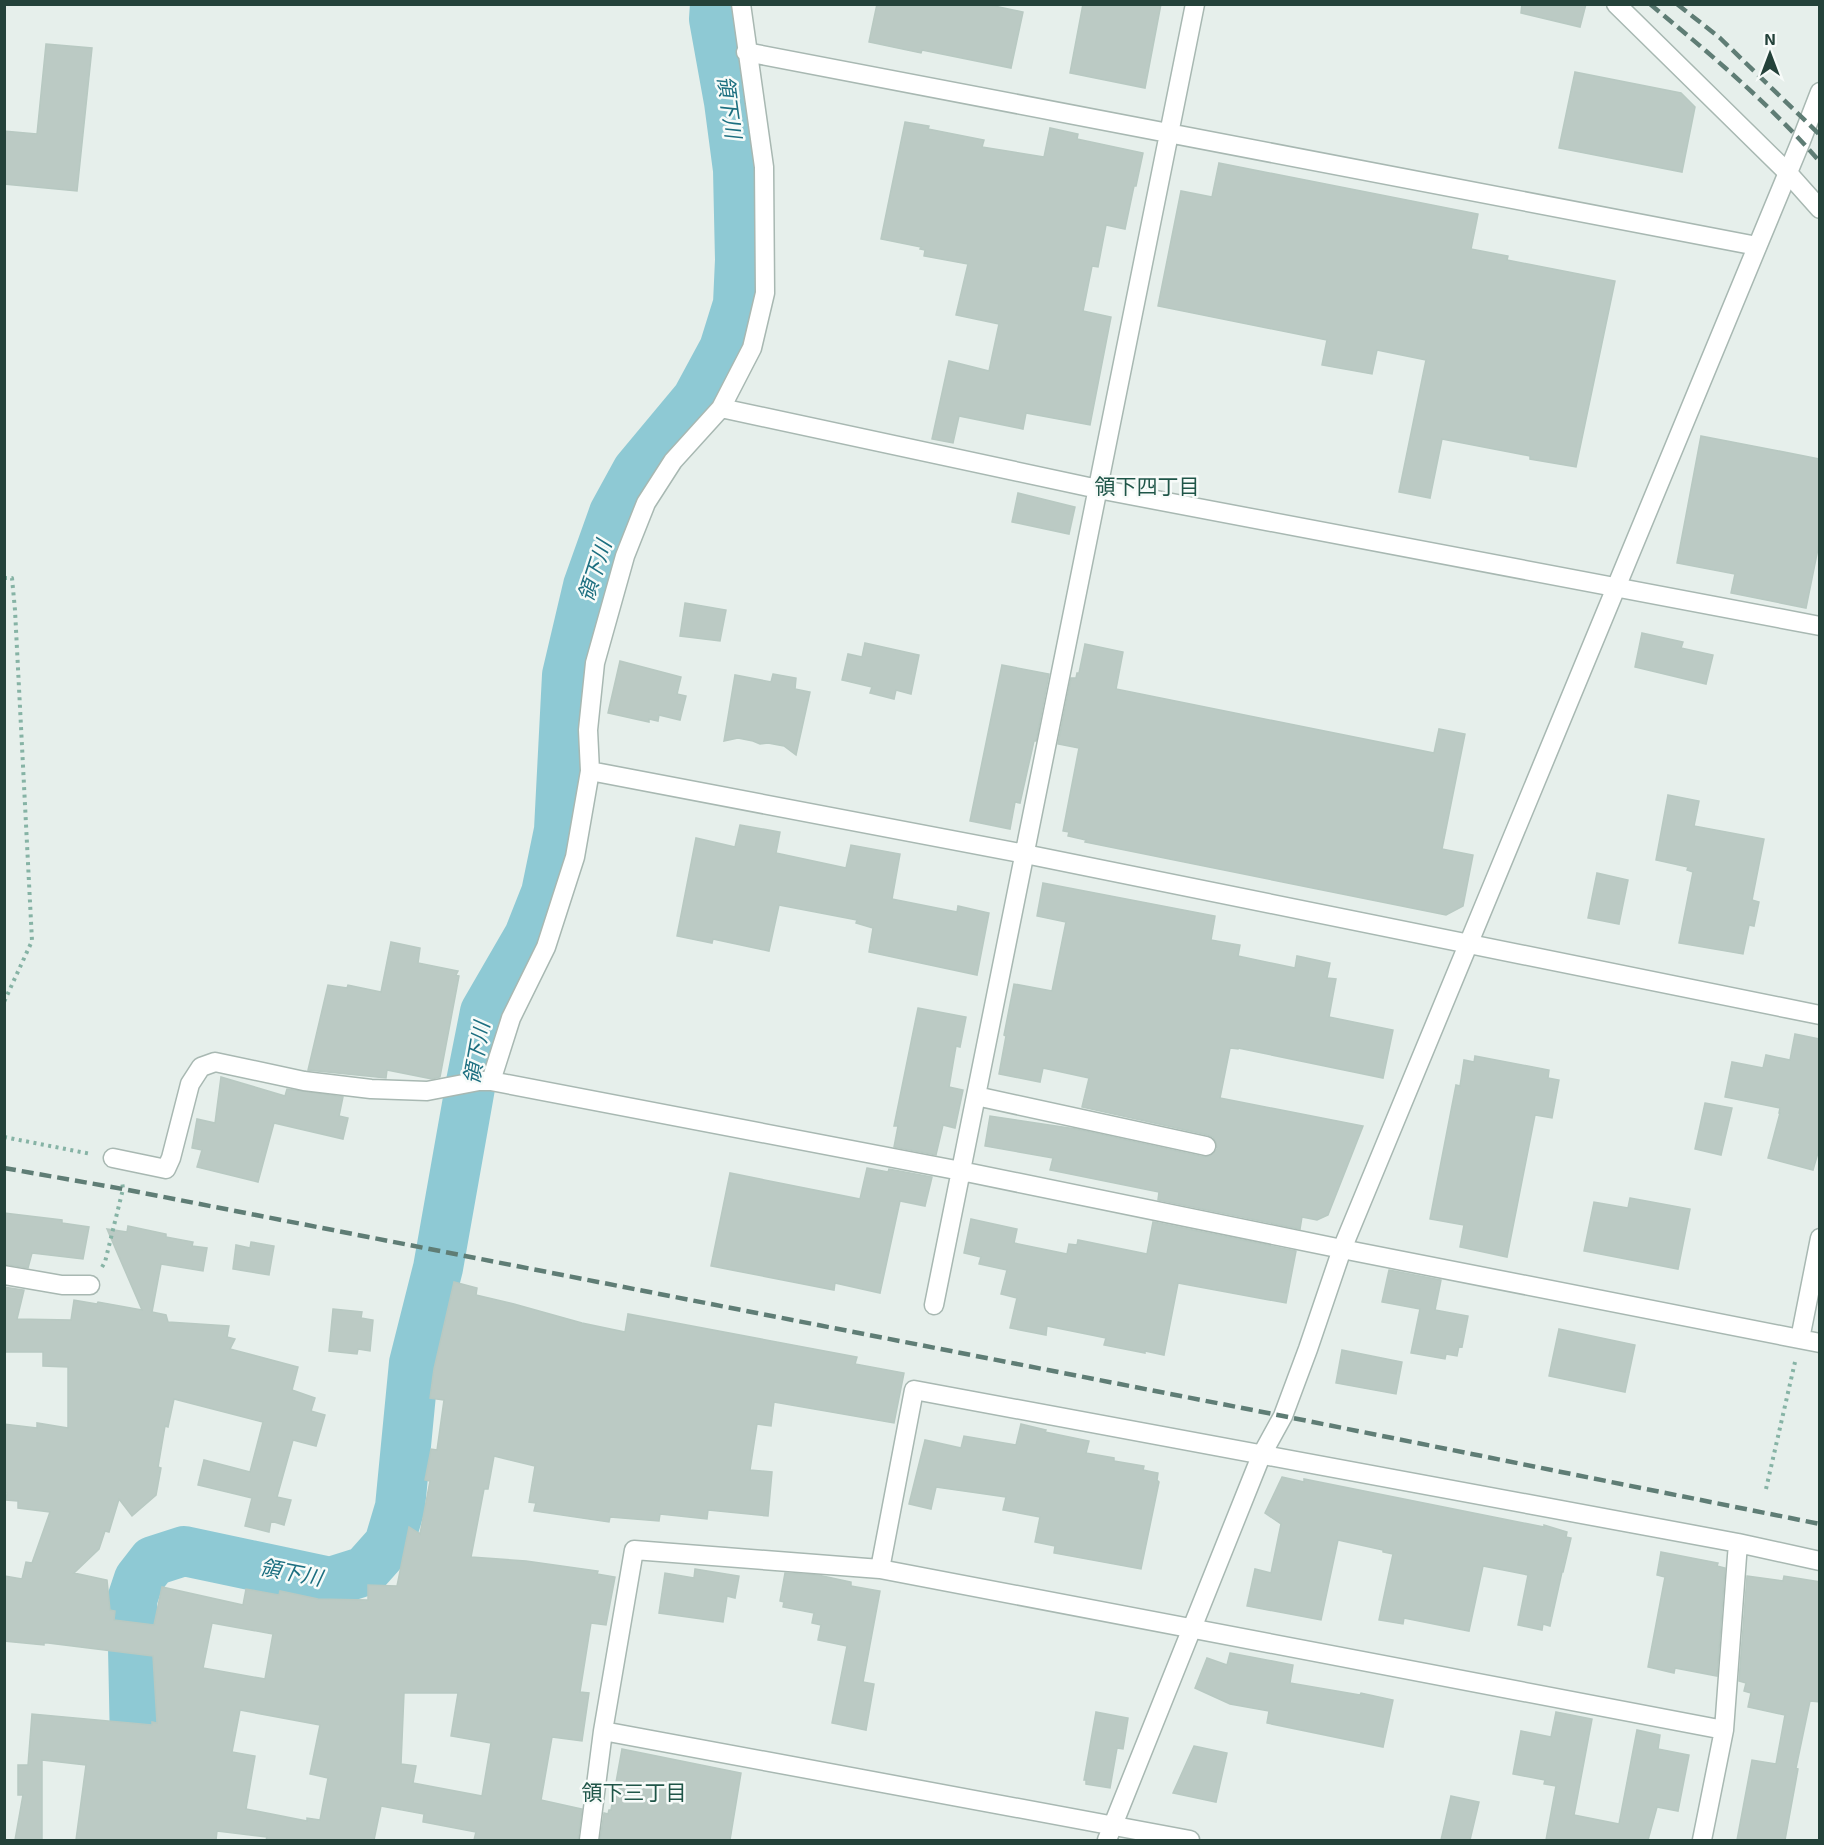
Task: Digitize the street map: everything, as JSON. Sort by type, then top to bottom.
[{"type":"street","points":[[485,1081],[511,1018],[546,947],[575,857],[590,771],[588,730],[595,663],[625,556],[646,503],[673,461],[721,408],[752,348],[765,293],[764,167],[741,4]]},
{"type":"street","points":[[934,1305],[1195,4]]},
{"type":"street","points":[[1616,4],[1787,172],[1820,208]]},
{"type":"street","points":[[746,52],[1757,246]]},
{"type":"street","points":[[1110,1833],[1261,1456],[1283,1416],[1342,1249],[1820,92]]},
{"type":"street","points":[[721,408],[1098,489],[1820,626]]},
{"type":"street","points":[[590,771],[1025,854],[1820,1015]]},
{"type":"street","points":[[113,1158],[166,1169],[171,1158],[190,1084],[201,1067],[215,1062],[304,1081],[371,1089],[427,1091],[445,1086],[485,1081],[961,1171],[1820,1343]]},
{"type":"street","points":[[976,1096],[1206,1146]]},
{"type":"street","points":[[1800,1339],[1820,1238]]},
{"type":"street","points":[[4,1275],[62,1285],[90,1285]]},
{"type":"street","points":[[880,1569],[914,1390],[1738,1543],[1820,1561]]},
{"type":"street","points":[[1702,1840],[1724,1730],[1738,1543]]},
{"type":"street","points":[[589,1840],[603,1731],[634,1550],[880,1569],[1724,1730]]},
{"type":"street","points":[[603,1731],[1110,1833],[1190,1840]]},
{"type":"path","points":[[4,578],[12,578],[15,610],[32,941],[4,1002]]},
{"type":"path","points":[[4,1137],[113,1158],[123,1189],[105,1262],[90,1285]]},
{"type":"path","points":[[1766,1490],[1800,1339]]},
{"type":"building","points":[[877,4],[985,4],[1023,12],[1011,68],[869,42]]},
{"type":"building","points":[[1083,4],[1161,4],[1145,88],[1070,73]]},
{"type":"building","points":[[1522,4],[1586,4],[1580,27],[1521,13]]},
{"type":"building","points":[[46,44],[92,48],[77,191],[4,184],[4,131],[37,134]]},
{"type":"building","points":[[1575,72],[1681,93],[1695,107],[1682,172],[1559,148]]},
{"type":"building","points":[[905,122],[984,140],[982,147],[1044,157],[1050,128],[1078,134],[1077,139],[1143,153],[1125,229],[1106,225],[1098,267],[1092,266],[1083,311],[1111,317],[1090,425],[1026,413],[1023,429],[959,416],[953,443],[932,439],[949,361],[989,371],[999,324],[956,315],[968,264],[924,256],[925,250],[920,249],[921,247],[881,239]]},
{"type":"building","points":[[1219,163],[1478,214],[1471,249],[1508,256],[1507,260],[1615,281],[1576,467],[1442,439],[1430,498],[1399,492],[1426,360],[1377,350],[1372,374],[1322,365],[1327,340],[1158,306],[1181,191],[1212,197]]},
{"type":"building","points":[[1701,436],[1820,459],[1820,539],[1806,608],[1731,593],[1735,574],[1677,563]]},
{"type":"building","points":[[1018,493],[1075,507],[1069,534],[1012,522]]},
{"type":"building","points":[[685,603],[726,610],[720,641],[680,636]]},
{"type":"building","points":[[1642,633],[1683,642],[1681,648],[1713,655],[1706,684],[1635,667]]},
{"type":"building","points":[[865,643],[919,655],[911,694],[896,690],[894,699],[870,693],[872,687],[842,680],[848,654],[862,657]]},
{"type":"building","points":[[1085,644],[1123,652],[1116,689],[1434,753],[1439,729],[1465,734],[1442,849],[1473,855],[1463,906],[1446,915],[1085,842],[1086,840],[1068,836],[1069,832],[1063,831],[1079,748],[1058,744],[1071,678],[1076,678],[1079,673]]},
{"type":"building","points":[[620,661],[681,677],[677,694],[686,696],[680,720],[659,715],[658,721],[649,719],[649,722],[608,713]]},
{"type":"building","points":[[1002,665],[1049,674],[1036,741],[1034,741],[1020,803],[1015,802],[1010,829],[970,821]]},
{"type":"building","points":[[773,674],[796,678],[795,689],[810,692],[796,755],[784,746],[760,744],[738,738],[724,741],[735,675],[771,682]]},
{"type":"building","points":[[1668,795],[1699,801],[1694,826],[1764,839],[1752,900],[1759,902],[1754,926],[1749,925],[1743,954],[1679,943],[1693,872],[1687,870],[1688,867],[1656,860]]},
{"type":"building","points":[[740,825],[780,832],[776,853],[846,868],[851,845],[900,854],[892,899],[957,912],[958,906],[989,913],[977,975],[869,952],[873,928],[856,923],[857,920],[779,905],[769,951],[713,939],[712,943],[677,936],[696,838],[735,847]]},
{"type":"building","points":[[1597,873],[1628,880],[1619,924],[1588,918]]},
{"type":"building","points":[[1043,883],[1215,916],[1211,940],[1240,945],[1238,956],[1295,968],[1297,956],[1330,963],[1327,978],[1336,979],[1329,1017],[1393,1030],[1383,1078],[1230,1048],[1220,1098],[1363,1126],[1328,1215],[1317,1220],[1302,1217],[1300,1229],[1158,1200],[1159,1192],[1050,1170],[1053,1158],[985,1146],[990,1116],[1076,1129],[1204,1157],[1210,1156],[1217,1149],[1213,1137],[1208,1135],[1082,1107],[1089,1078],[1043,1068],[1040,1082],[999,1074],[1014,984],[1052,991],[1066,922],[1037,916]]},
{"type":"building","points":[[391,942],[420,948],[418,963],[458,971],[456,975],[459,976],[440,1077],[432,1079],[387,1070],[386,1078],[308,1070],[328,985],[347,988],[348,985],[381,992]]},
{"type":"building","points":[[918,1008],[966,1017],[960,1047],[956,1046],[949,1087],[963,1090],[955,1128],[943,1125],[936,1155],[894,1147],[898,1126],[894,1126]]},
{"type":"building","points":[[1795,1034],[1820,1039],[1820,1146],[1813,1170],[1768,1158],[1780,1108],[1725,1097],[1732,1062],[1763,1068],[1766,1055],[1790,1060]]},
{"type":"building","points":[[1475,1056],[1549,1070],[1548,1078],[1559,1080],[1552,1118],[1535,1115],[1507,1257],[1460,1247],[1464,1225],[1430,1219],[1456,1085],[1460,1086],[1464,1060],[1474,1062]]},
{"type":"building","points":[[221,1077],[285,1096],[287,1089],[343,1097],[339,1116],[348,1118],[343,1139],[274,1123],[258,1182],[197,1167],[202,1150],[192,1148],[197,1119],[215,1123]]},
{"type":"building","points":[[1705,1103],[1732,1108],[1721,1155],[1695,1149]]},
{"type":"building","points":[[867,1168],[888,1172],[889,1169],[932,1177],[925,1206],[900,1201],[880,1293],[835,1283],[834,1290],[711,1266],[730,1173],[860,1199]]},
{"type":"building","points":[[1630,1198],[1690,1209],[1678,1269],[1584,1251],[1594,1202],[1628,1208]]},
{"type":"building","points":[[4,1213],[62,1220],[62,1223],[89,1227],[83,1259],[32,1253],[28,1268],[4,1264]]},
{"type":"building","points":[[971,1219],[1017,1229],[1014,1243],[1067,1254],[1069,1244],[1077,1245],[1078,1240],[1147,1254],[1153,1222],[1296,1251],[1286,1303],[1178,1283],[1164,1355],[1104,1345],[1106,1338],[1047,1326],[1046,1335],[1010,1328],[1017,1298],[1001,1294],[1007,1270],[979,1264],[981,1257],[964,1253]]},
{"type":"building","points":[[128,1226],[166,1234],[166,1237],[193,1242],[192,1246],[207,1248],[203,1271],[161,1264],[152,1312],[166,1315],[168,1322],[229,1326],[227,1337],[235,1339],[230,1349],[298,1367],[292,1390],[315,1398],[311,1411],[325,1415],[316,1446],[293,1440],[277,1497],[291,1500],[284,1525],[271,1521],[269,1532],[245,1526],[252,1498],[198,1485],[204,1460],[250,1472],[263,1422],[174,1399],[168,1427],[165,1426],[156,1495],[132,1516],[119,1499],[109,1532],[105,1531],[99,1549],[74,1573],[107,1580],[110,1610],[115,1611],[114,1620],[154,1625],[162,1587],[243,1605],[246,1589],[279,1595],[280,1591],[318,1599],[368,1600],[368,1585],[397,1586],[409,1527],[420,1534],[430,1481],[425,1480],[431,1449],[437,1450],[444,1400],[430,1398],[434,1369],[454,1282],[477,1288],[476,1295],[625,1332],[628,1314],[857,1357],[855,1364],[904,1373],[894,1423],[774,1402],[771,1426],[757,1424],[750,1470],[772,1472],[768,1516],[708,1510],[707,1519],[660,1514],[659,1521],[610,1517],[609,1522],[534,1511],[536,1503],[529,1502],[535,1466],[494,1456],[488,1489],[484,1489],[471,1557],[526,1561],[598,1571],[597,1574],[615,1577],[606,1625],[591,1623],[580,1692],[589,1693],[582,1741],[552,1737],[541,1800],[582,1809],[578,1840],[474,1840],[476,1832],[423,1822],[424,1814],[381,1806],[374,1840],[266,1840],[267,1837],[217,1831],[216,1840],[76,1840],[86,1765],[42,1760],[42,1840],[15,1840],[23,1795],[18,1795],[18,1765],[28,1765],[32,1714],[152,1725],[152,1722],[157,1723],[153,1656],[48,1643],[44,1645],[4,1641],[4,1576],[22,1579],[26,1562],[32,1563],[50,1512],[18,1508],[18,1501],[6,1500],[4,1424],[37,1428],[37,1423],[68,1428],[68,1367],[43,1366],[43,1352],[4,1352],[4,1287],[24,1290],[17,1319],[71,1320],[74,1300],[142,1310],[107,1229],[127,1232]],"holes":[[[212,1623],[273,1634],[265,1679],[203,1668]],[[404,1693],[458,1693],[451,1736],[491,1743],[482,1796],[413,1783],[416,1766],[401,1764]],[[240,1710],[320,1725],[310,1774],[328,1778],[320,1820],[307,1818],[307,1821],[246,1809],[255,1756],[232,1752]]]},
{"type":"building","points":[[251,1242],[274,1246],[269,1275],[233,1269],[236,1245],[250,1248]]},
{"type":"building","points":[[1389,1270],[1441,1280],[1435,1310],[1468,1316],[1462,1347],[1459,1346],[1457,1356],[1446,1354],[1445,1359],[1411,1353],[1420,1309],[1382,1302]]},
{"type":"building","points":[[333,1309],[362,1312],[361,1318],[373,1320],[370,1351],[358,1349],[357,1354],[329,1351]]},
{"type":"building","points":[[1559,1329],[1635,1345],[1625,1392],[1549,1376]]},
{"type":"building","points":[[1342,1350],[1402,1362],[1396,1394],[1336,1383]]},
{"type":"building","points":[[1021,1424],[1046,1430],[1045,1432],[1089,1441],[1086,1453],[1144,1466],[1143,1470],[1158,1473],[1159,1482],[1141,1569],[1054,1553],[1055,1546],[1035,1542],[1040,1517],[1003,1510],[1006,1497],[936,1487],[931,1509],[909,1504],[925,1440],[961,1448],[964,1436],[1016,1445]]},
{"type":"building","points":[[1282,1477],[1304,1482],[1304,1479],[1544,1527],[1544,1525],[1567,1532],[1566,1537],[1571,1538],[1550,1626],[1543,1624],[1542,1630],[1518,1625],[1528,1575],[1483,1566],[1469,1631],[1404,1618],[1403,1624],[1379,1620],[1393,1554],[1338,1540],[1321,1620],[1247,1606],[1255,1569],[1271,1573],[1281,1524],[1265,1513]]},
{"type":"building","points":[[1661,1552],[1718,1563],[1717,1566],[1725,1568],[1717,1676],[1675,1668],[1674,1673],[1648,1667],[1665,1577],[1657,1575]]},
{"type":"building","points":[[695,1569],[739,1576],[735,1598],[727,1596],[723,1622],[659,1613],[665,1573],[694,1578]]},
{"type":"building","points":[[785,1573],[818,1575],[851,1582],[851,1586],[880,1591],[863,1682],[874,1684],[866,1730],[832,1723],[847,1646],[818,1640],[821,1625],[812,1623],[814,1613],[783,1607],[784,1602],[780,1601]]},
{"type":"building","points":[[1747,1576],[1783,1581],[1784,1576],[1820,1582],[1820,1702],[1810,1701],[1796,1768],[1798,1769],[1785,1840],[1737,1840],[1752,1760],[1776,1764],[1785,1715],[1748,1707],[1751,1693],[1744,1691],[1746,1683],[1739,1681]]},
{"type":"building","points":[[1230,1653],[1293,1665],[1290,1683],[1393,1700],[1383,1747],[1267,1723],[1269,1711],[1230,1704],[1195,1688],[1207,1658],[1227,1665]]},
{"type":"building","points":[[1096,1712],[1128,1718],[1123,1749],[1117,1748],[1110,1788],[1086,1784],[1084,1780]]},
{"type":"building","points":[[1556,1712],[1592,1719],[1574,1815],[1619,1824],[1637,1730],[1660,1735],[1658,1749],[1689,1755],[1678,1811],[1657,1807],[1648,1840],[1546,1840],[1556,1786],[1544,1784],[1545,1780],[1513,1774],[1521,1731],[1551,1737]]},
{"type":"building","points":[[1194,1746],[1227,1753],[1216,1802],[1173,1793]]},
{"type":"building","points":[[622,1749],[741,1773],[730,1840],[600,1840],[604,1813],[608,1814],[611,1810]]},
{"type":"building","points":[[1451,1796],[1479,1802],[1470,1840],[1441,1840]]},
{"type":"waterway","name":"領下川","points":[[137,1840],[132,1600],[139,1579],[153,1561],[184,1551],[330,1582],[365,1571],[389,1544],[400,1507],[414,1363],[438,1268],[485,1012],[529,936],[546,893],[559,830],[567,675],[588,586],[614,513],[637,471],[697,399],[724,349],[738,304],[740,260],[738,170],[714,19],[715,4]]},
{"type":"railway","points":[[1650,4],[1759,99],[1820,162]]},
{"type":"railway","points":[[1677,4],[1720,38],[1820,135]]},
{"type":"railway","points":[[4,1168],[123,1189],[1283,1416],[1820,1524]]},
{"type":"district","name":"領下四丁目","points":[[1147,487]]},
{"type":"district","name":"領下三丁目","points":[[634,1793]]}]
